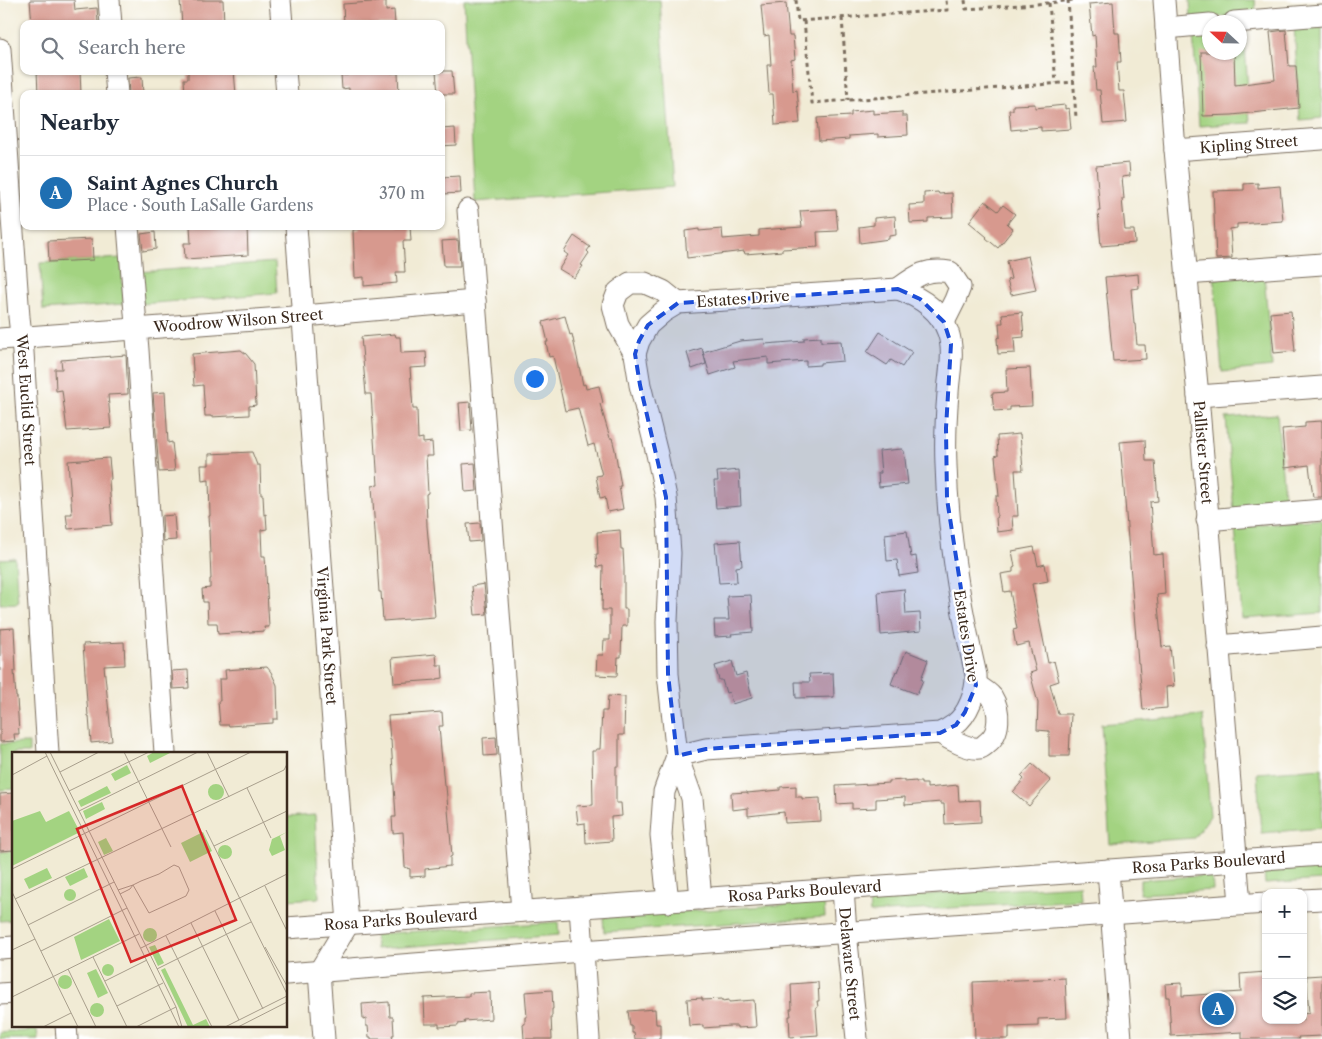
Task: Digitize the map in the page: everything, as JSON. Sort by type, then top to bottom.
[{"type":"street","points":[[109,0],[111,20]]},
{"type":"street","points":[[280,0],[282,20]]},
{"type":"street","name":"Pallister Street","points":[[1164,0],[1175,150],[1198,396],[1240,904]]},
{"type":"street","points":[[1247,21],[1322,15]]},
{"type":"street","points":[[1166,28],[1202,25]]},
{"type":"street","name":"West Euclid Street","points":[[0,49],[23,352],[48,752]]},
{"type":"street","points":[[115,75],[117,90]]},
{"type":"street","points":[[285,75],[287,90]]},
{"type":"street","name":"Kipling Street","points":[[1175,150],[1322,140]]},
{"type":"street","points":[[468,210],[522,911]]},
{"type":"street","points":[[128,230],[165,752]]},
{"type":"street","name":"Virginia Park Street","points":[[296,230],[348,924]]},
{"type":"street","points":[[1186,274],[1322,264]]},
{"type":"street","points":[[898,289],[918,275],[937,270],[950,272],[960,287],[944,322]]},
{"type":"street","name":"Estates Drive","points":[[678,303],[663,291],[645,283],[630,282],[618,292],[613,305],[618,324],[634,354],[666,497],[670,554],[667,621],[668,674],[676,756],[692,798],[701,899]]},
{"type":"street","name":"Estates Drive","points":[[634,354],[648,326],[663,312],[678,303],[898,289],[920,299],[935,311],[944,322],[951,344],[952,356],[946,428],[947,500],[958,587],[976,675],[976,685],[972,699],[965,712],[956,724],[940,733]]},
{"type":"street","name":"Woodrow Wilson Street","points":[[0,339],[475,301]]},
{"type":"street","points":[[1198,396],[1322,387]]},
{"type":"street","points":[[1207,520],[1322,510]]},
{"type":"street","points":[[1218,646],[1322,637]]},
{"type":"street","points":[[676,756],[706,749],[940,733],[951,740],[980,748],[990,742],[996,730],[998,718],[996,705],[991,695],[976,685]]},
{"type":"street","name":"Estates Drive","points":[[668,902],[661,836],[664,792],[676,756]]},
{"type":"street","name":"Rosa Parks Boulevard","points":[[288,928],[1322,855]]},
{"type":"street","points":[[1108,870],[1121,1039]]},
{"type":"street","name":"Delaware Street","points":[[844,889],[846,932],[857,1039]]},
{"type":"street","points":[[1307,900],[1322,899]]},
{"type":"street","points":[[288,974],[1262,902]]},
{"type":"street","points":[[580,907],[589,1039]]},
{"type":"street","points":[[324,1039],[319,972],[348,924]]},
{"type":"street","points":[[66,1026],[67,1039]]},
{"type":"path","points":[[796,0],[798,21],[947,10],[946,0]]},
{"type":"path","points":[[965,0],[966,9],[1073,0]]},
{"type":"path","points":[[1068,0],[1076,118]]},
{"type":"path","points":[[1049,3],[1056,83]]},
{"type":"path","points":[[842,18],[848,100]]},
{"type":"path","points":[[804,21],[812,103],[1074,82]]},
{"type":"highlighted area","points":[[898,289],[920,299],[944,322],[951,344],[946,428],[947,499],[976,685],[965,712],[956,725],[940,733],[706,749],[677,756],[668,674],[666,497],[640,385],[635,354],[639,341],[648,325],[678,303]]},
{"type":"green space","points":[[464,0],[660,0],[673,187],[475,202]]},
{"type":"green space","points":[[1190,0],[1255,0],[1256,14],[1202,15],[1202,18],[1191,19]]},
{"type":"green space","points":[[1322,24],[1322,118],[1300,120],[1294,25]]},
{"type":"green space","points":[[1202,31],[1202,60],[1246,60],[1250,123],[1199,126],[1193,32]]},
{"type":"green space","points":[[121,258],[124,304],[43,310],[40,263]]},
{"type":"green space","points":[[275,262],[277,293],[142,304],[139,272]]},
{"type":"green space","points":[[1264,274],[1272,367],[1222,372],[1214,279]]},
{"type":"green space","points":[[1277,414],[1285,506],[1234,511],[1226,418]]},
{"type":"green space","points":[[1322,519],[1322,613],[1242,619],[1235,526]]},
{"type":"green space","points":[[15,558],[18,603],[0,604],[0,559]]},
{"type":"green space","points":[[1203,716],[1210,816],[1194,838],[1110,844],[1101,724]]},
{"type":"green space","points":[[29,743],[29,752],[12,752],[12,789],[0,790],[0,744]]},
{"type":"green space","points":[[1322,768],[1322,828],[1261,833],[1257,773]]},
{"type":"green space","points":[[315,815],[319,898],[288,900],[288,817]]},
{"type":"green space","points":[[12,851],[12,920],[0,921],[0,852]]},
{"type":"green space","points":[[1322,867],[1322,880],[1265,884],[1264,871]]},
{"type":"green space","points":[[1212,875],[1213,890],[1140,894],[1140,880]]},
{"type":"green space","points":[[1080,885],[1081,900],[870,913],[869,898]]},
{"type":"green space","points":[[824,902],[825,917],[604,932],[603,917]]},
{"type":"green space","points":[[558,922],[559,935],[376,949],[375,934]]},
{"type":"green space","points":[[37,1030],[38,1039],[0,1039],[0,1033]]},
{"type":"building","points":[[30,0],[74,0],[75,10],[97,8],[98,20],[32,20]]},
{"type":"building","points":[[180,0],[223,0],[224,20],[182,20]]},
{"type":"building","points":[[386,1],[386,11],[394,10],[395,20],[344,20],[343,4]]},
{"type":"building","points":[[1113,2],[1115,33],[1119,33],[1121,62],[1117,62],[1119,91],[1124,91],[1127,122],[1103,124],[1100,90],[1096,90],[1094,67],[1097,67],[1095,35],[1092,36],[1089,4]]},
{"type":"building","points":[[786,3],[789,36],[793,36],[795,59],[791,60],[793,91],[797,90],[800,123],[775,125],[773,94],[769,94],[767,65],[771,65],[769,35],[764,36],[761,5]]},
{"type":"building","points":[[1286,30],[1289,66],[1296,66],[1299,108],[1203,116],[1201,52],[1202,60],[1234,60],[1235,85],[1275,80],[1270,32]]},
{"type":"building","points":[[445,71],[452,71],[454,94],[445,94],[445,90],[438,90],[436,75],[445,75]]},
{"type":"building","points":[[37,75],[80,75],[81,90],[38,90]]},
{"type":"building","points":[[188,75],[234,75],[236,90],[185,90],[184,79],[188,79]]},
{"type":"building","points":[[341,75],[398,75],[399,90],[342,89]]},
{"type":"building","points":[[142,77],[143,90],[129,90],[128,78]]},
{"type":"building","points":[[1035,104],[1035,108],[1065,105],[1065,109],[1069,108],[1071,129],[1041,131],[1041,127],[1011,130],[1009,110],[1013,110],[1013,105]]},
{"type":"building","points":[[873,110],[873,114],[902,112],[902,116],[907,116],[908,135],[878,137],[878,134],[849,136],[849,139],[819,141],[817,118],[851,116],[851,112]]},
{"type":"building","points":[[455,128],[456,145],[445,146],[445,129]]},
{"type":"building","points":[[1129,163],[1130,176],[1122,177],[1124,199],[1122,199],[1125,230],[1134,230],[1135,243],[1101,246],[1096,166]]},
{"type":"building","points":[[460,176],[461,193],[445,194],[445,177]]},
{"type":"building","points":[[1258,183],[1258,188],[1280,186],[1283,221],[1237,224],[1237,228],[1230,229],[1232,258],[1216,259],[1213,191],[1244,190],[1244,184]]},
{"type":"building","points":[[938,192],[939,194],[952,193],[953,217],[928,218],[928,222],[910,223],[909,205],[924,204],[924,193]]},
{"type":"building","points":[[985,201],[998,211],[1003,205],[1015,214],[1007,224],[1013,229],[998,248],[969,222]]},
{"type":"building","points":[[836,209],[838,231],[817,232],[818,247],[745,254],[744,251],[687,258],[685,231],[722,229],[723,239],[759,236],[759,230],[802,227],[800,211]]},
{"type":"building","points":[[895,216],[896,235],[889,236],[889,239],[860,243],[859,227],[874,225],[874,218]]},
{"type":"building","points":[[190,230],[247,230],[248,255],[185,259],[184,243],[191,243]]},
{"type":"building","points":[[353,230],[410,230],[411,241],[403,241],[405,272],[396,272],[397,283],[364,286],[364,277],[355,278]]},
{"type":"building","points":[[155,232],[156,249],[143,251],[141,234]]},
{"type":"building","points":[[574,236],[590,247],[587,251],[589,253],[581,265],[583,266],[574,278],[559,269],[568,255],[564,252]]},
{"type":"building","points":[[92,239],[93,260],[49,262],[48,241]]},
{"type":"building","points":[[458,240],[460,266],[444,266],[442,241]]},
{"type":"building","points":[[1028,256],[1036,290],[1011,295],[1007,280],[1011,279],[1007,261]]},
{"type":"building","points":[[1138,274],[1139,288],[1131,289],[1134,324],[1137,345],[1145,345],[1146,359],[1113,361],[1105,277]]},
{"type":"building","points":[[1291,311],[1295,351],[1274,353],[1270,313]]},
{"type":"building","points":[[1022,312],[1024,337],[1014,338],[1015,353],[998,354],[997,338],[1000,337],[999,323],[1003,323],[1002,314]]},
{"type":"building","points":[[565,316],[570,335],[572,334],[583,385],[585,384],[586,389],[599,386],[603,403],[600,404],[615,450],[623,509],[608,512],[605,497],[600,498],[596,476],[602,475],[594,444],[588,446],[578,408],[565,411],[553,356],[549,357],[546,342],[548,342],[543,322]]},
{"type":"building","points":[[880,332],[912,352],[902,367],[891,360],[887,365],[867,352]]},
{"type":"building","points":[[395,334],[396,337],[400,337],[401,353],[426,352],[427,367],[410,368],[413,409],[417,409],[418,439],[423,438],[423,443],[432,442],[433,456],[426,456],[428,493],[426,494],[435,617],[383,621],[381,592],[379,592],[372,486],[378,485],[376,454],[371,394],[366,394],[361,337]]},
{"type":"building","points":[[821,337],[821,342],[841,341],[843,361],[806,366],[806,361],[768,364],[768,357],[733,361],[735,367],[710,375],[703,352],[740,341],[764,339],[765,344],[804,341],[804,338]]},
{"type":"building","points":[[702,348],[706,364],[692,369],[687,353]]},
{"type":"building","points":[[241,350],[254,364],[256,405],[249,406],[249,415],[205,416],[203,385],[194,386],[192,354]]},
{"type":"building","points":[[126,355],[128,394],[108,395],[111,428],[67,431],[62,390],[56,391],[55,369],[62,369],[61,360]]},
{"type":"building","points":[[1030,368],[1032,406],[1010,407],[1010,410],[994,411],[992,393],[1007,392],[1006,369]]},
{"type":"building","points":[[165,392],[168,443],[172,442],[175,471],[159,472],[153,393]]},
{"type":"building","points":[[470,402],[472,430],[461,431],[459,403]]},
{"type":"building","points":[[1322,421],[1322,497],[1313,497],[1309,465],[1285,468],[1282,429],[1305,427],[1305,422]]},
{"type":"building","points":[[1020,434],[1023,470],[1015,470],[1018,516],[1012,516],[1013,530],[997,532],[996,496],[999,496],[995,456],[998,455],[997,436]]},
{"type":"building","points":[[1145,440],[1146,461],[1155,461],[1158,501],[1150,502],[1154,555],[1163,554],[1165,594],[1157,595],[1162,647],[1170,646],[1174,686],[1166,687],[1167,708],[1143,710],[1120,442]]},
{"type":"building","points":[[902,449],[904,451],[908,484],[879,487],[878,473],[881,473],[879,451]]},
{"type":"building","points":[[252,452],[257,465],[260,465],[261,495],[263,495],[264,515],[266,514],[267,529],[261,530],[262,556],[265,556],[269,627],[264,627],[265,631],[218,634],[217,623],[208,623],[207,602],[203,602],[202,589],[210,588],[211,579],[209,480],[202,481],[201,465],[209,465],[209,454]]},
{"type":"building","points":[[109,458],[112,525],[68,529],[66,514],[72,514],[68,461]]},
{"type":"building","points":[[475,463],[477,491],[465,492],[463,464]]},
{"type":"building","points":[[739,470],[741,506],[716,508],[714,481],[718,481],[717,472]]},
{"type":"building","points":[[174,515],[176,540],[163,541],[162,516]]},
{"type":"building","points":[[480,523],[481,541],[469,542],[467,524]]},
{"type":"building","points":[[620,530],[621,549],[623,549],[624,609],[627,609],[627,626],[622,626],[621,657],[618,657],[617,676],[596,675],[597,655],[603,655],[604,640],[610,640],[610,610],[602,610],[603,566],[597,567],[597,532]]},
{"type":"building","points":[[907,531],[911,557],[916,556],[918,573],[899,576],[897,560],[887,561],[885,534]]},
{"type":"building","points":[[740,541],[742,566],[736,567],[737,582],[719,583],[715,543]]},
{"type":"building","points":[[1034,547],[1038,566],[1045,564],[1048,581],[1032,584],[1048,663],[1054,661],[1059,681],[1050,684],[1058,714],[1071,714],[1069,756],[1049,756],[1049,731],[1037,730],[1038,703],[1030,673],[1036,671],[1029,643],[1016,646],[1013,630],[1017,629],[1010,591],[1004,592],[1001,574],[1013,572],[1015,567],[1012,551]]},
{"type":"building","points":[[484,584],[487,614],[475,615],[472,586]]},
{"type":"building","points":[[904,589],[906,614],[920,613],[921,631],[881,635],[878,592]]},
{"type":"building","points":[[751,595],[753,632],[715,637],[714,620],[729,620],[727,596]]},
{"type":"building","points":[[14,628],[16,671],[14,671],[19,734],[14,734],[15,741],[0,742],[0,629]]},
{"type":"building","points":[[124,642],[125,665],[104,666],[112,741],[91,743],[83,644]]},
{"type":"building","points":[[906,651],[928,660],[917,694],[891,684]]},
{"type":"building","points":[[436,654],[437,665],[442,665],[443,678],[394,683],[392,658]]},
{"type":"building","points":[[732,661],[736,676],[746,673],[752,698],[732,704],[729,692],[726,693],[722,680],[719,680],[715,666]]},
{"type":"building","points":[[267,667],[277,685],[278,719],[273,719],[273,723],[220,725],[219,679],[226,679],[225,670]]},
{"type":"building","points":[[188,670],[189,688],[173,689],[172,671]]},
{"type":"building","points":[[833,673],[834,697],[796,698],[795,682],[810,682],[809,674]]},
{"type":"building","points":[[608,696],[625,697],[624,735],[619,735],[619,766],[616,766],[616,803],[621,803],[622,816],[611,817],[612,841],[586,843],[585,823],[578,824],[576,806],[593,805],[592,751],[600,749],[602,711],[607,711]]},
{"type":"building","points":[[442,712],[443,726],[439,726],[452,856],[450,857],[450,866],[425,869],[425,876],[410,877],[410,869],[405,867],[403,832],[393,833],[392,817],[396,817],[388,716]]},
{"type":"building","points":[[496,737],[497,755],[484,756],[483,738]]},
{"type":"building","points":[[1032,764],[1051,781],[1029,806],[1013,792],[1024,779],[1021,776]]},
{"type":"building","points":[[904,780],[904,782],[916,781],[921,782],[921,784],[927,784],[927,788],[958,785],[959,801],[980,800],[981,822],[945,824],[944,804],[941,804],[941,802],[905,805],[905,797],[876,799],[876,808],[852,809],[852,803],[837,804],[836,786],[889,783],[889,781]]},
{"type":"building","points":[[796,786],[796,797],[802,797],[802,799],[820,798],[821,821],[785,823],[784,812],[748,816],[748,808],[732,810],[731,793],[780,790],[780,787]]},
{"type":"building","points":[[12,793],[12,850],[0,851],[0,794]]},
{"type":"building","points":[[1262,972],[1262,1024],[1307,1024],[1307,1013],[1309,1013],[1307,976],[1322,975],[1322,1036],[1298,1037],[1299,1039],[1242,1039],[1242,1032],[1171,1036],[1169,997],[1166,997],[1165,984],[1182,983],[1182,996],[1241,992],[1240,974]]},
{"type":"building","points":[[1065,978],[1067,1018],[1038,1019],[1038,1026],[1009,1027],[1009,1039],[975,1039],[973,982]]},
{"type":"building","points":[[818,982],[819,1001],[817,1001],[818,1007],[816,1008],[818,1035],[790,1037],[791,984]]},
{"type":"building","points":[[552,990],[552,1039],[524,1039],[523,1024],[525,1024],[525,1017],[527,1017],[525,992]]},
{"type":"building","points":[[490,992],[491,1019],[464,1021],[465,1023],[458,1024],[458,1026],[439,1027],[439,1024],[425,1024],[424,998],[469,996],[469,993]]},
{"type":"building","points":[[702,998],[702,1000],[729,1000],[729,1002],[754,1000],[756,1027],[703,1028],[703,1025],[689,1026],[687,999]]},
{"type":"building","points":[[389,1002],[390,1017],[393,1017],[393,1039],[371,1039],[368,1026],[366,1026],[366,1019],[363,1020],[362,1004]]},
{"type":"building","points":[[655,1009],[656,1024],[660,1024],[660,1039],[635,1039],[634,1033],[632,1033],[632,1026],[630,1026],[628,1011]]},
{"type":"place","name":"Saint Agnes Church","points":[[1218,1009]]}]
